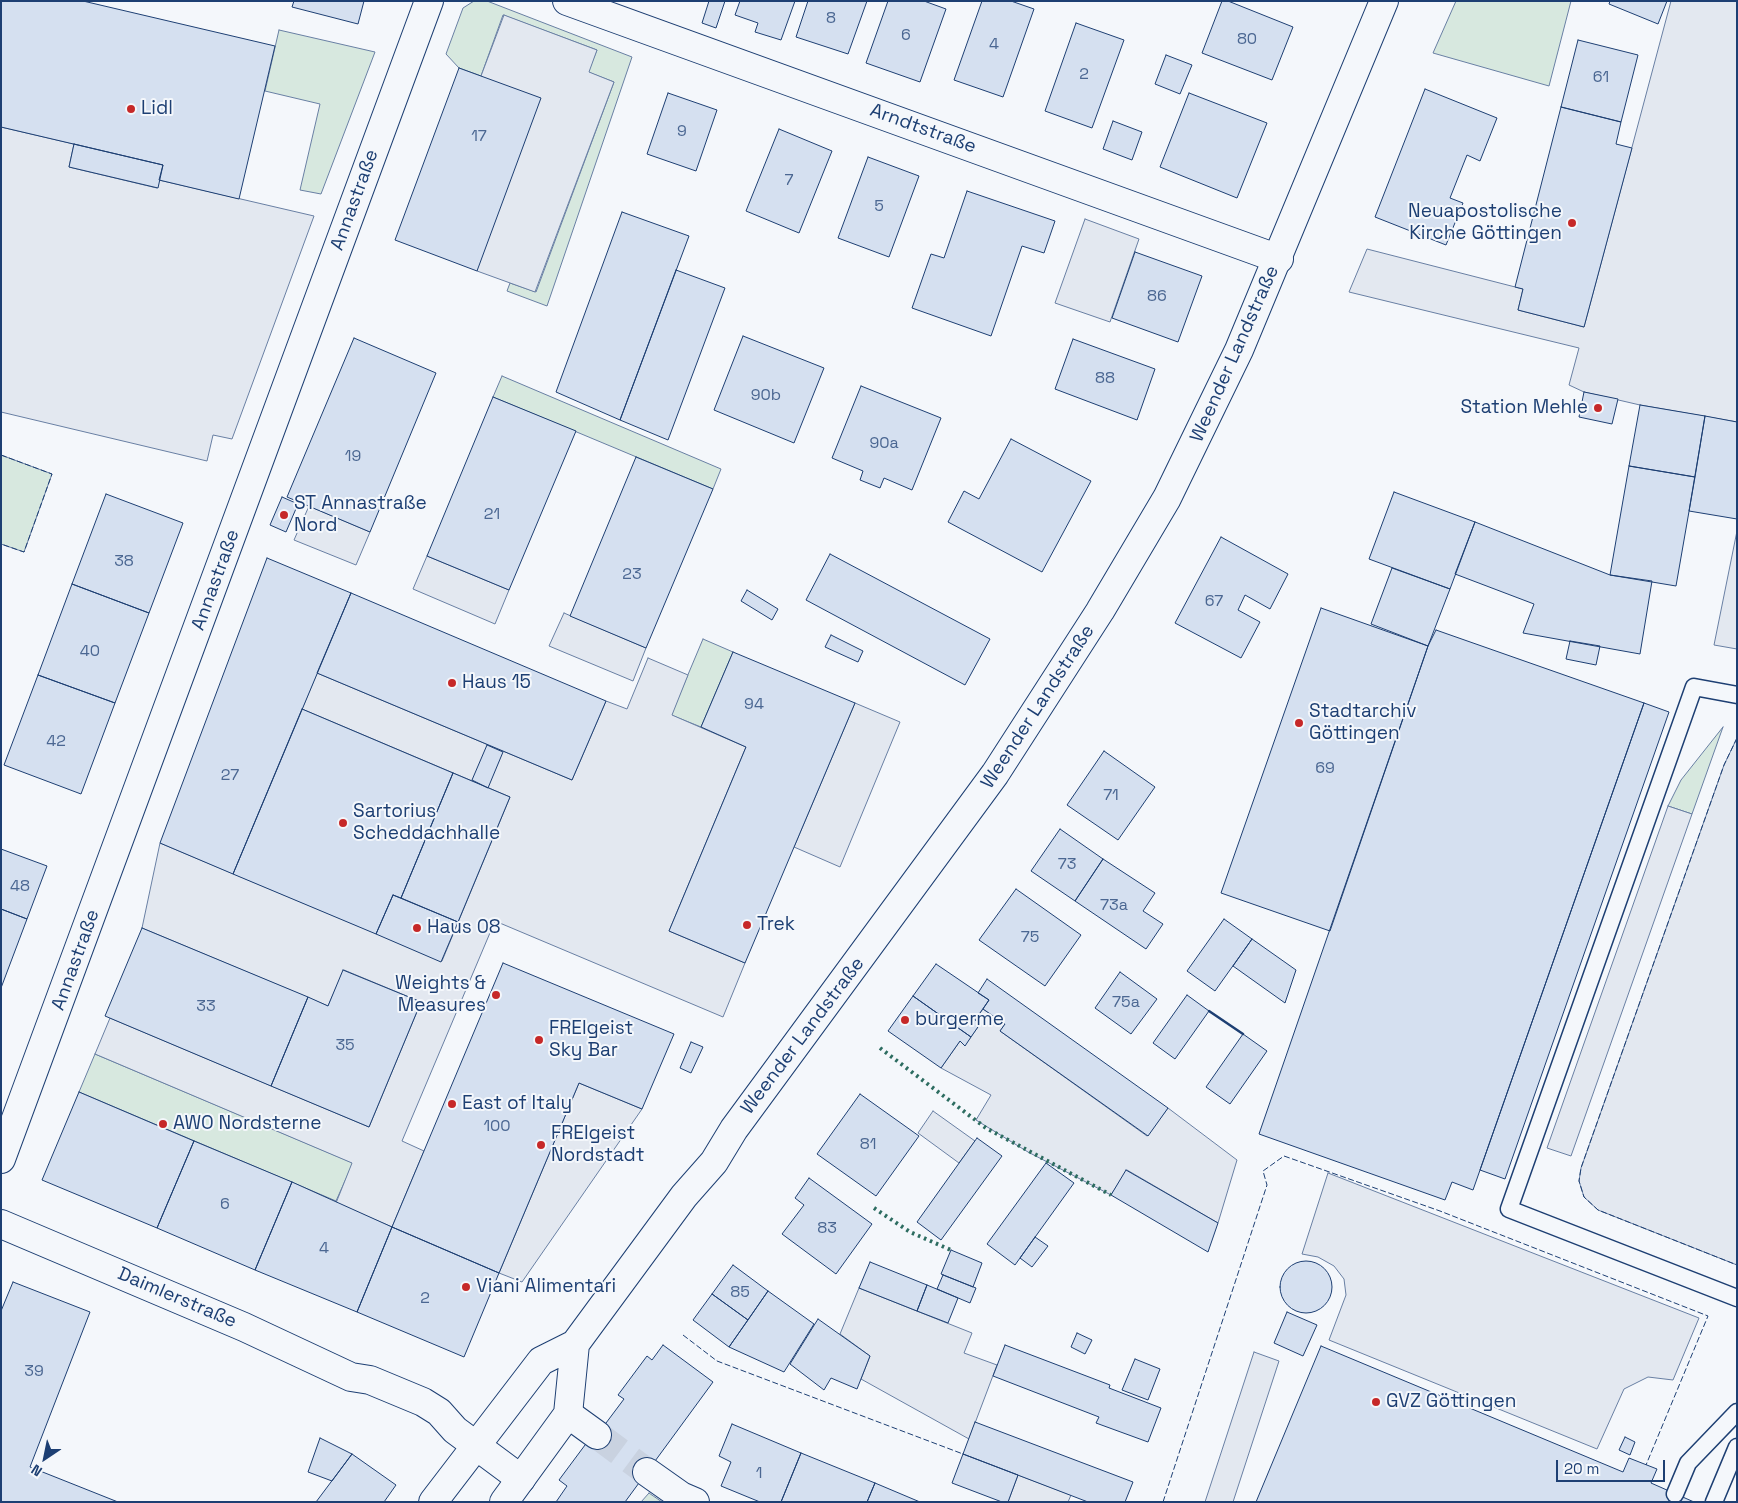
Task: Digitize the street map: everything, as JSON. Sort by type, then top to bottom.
[{"type":"street","name":"Annastraße","points":[[1,1159],[428,1]]},
{"type":"street","name":"Arndtstraße","points":[[568,1],[1279,259]]},
{"type":"street","name":"Weender Landstraße","points":[[433,1502],[465,1437],[541,1361],[575,1344],[684,1196],[714,1162],[734,1129],[955,830],[1042,704],[1100,612],[1167,498],[1239,350],[1279,259],[1384,1]]},
{"type":"street","name":"Daimlerstraße","points":[[1,1224],[244,1327],[351,1377],[370,1380],[423,1402],[439,1412],[465,1437]]},
{"type":"street","points":[[504,1502],[568,1414],[575,1344]]},
{"type":"street","points":[[568,1414],[597,1435]]},
{"type":"street","points":[[465,1437],[521,1479]]},
{"type":"street","points":[[647,1472],[681,1496],[695,1502]]},
{"type":"lane","points":[[1737,695],[1694,688],[1509,1209],[1737,1298]]},
{"type":"lane","points":[[1675,1494],[1688,1463],[1737,1412]]},
{"type":"lane","points":[[1714,1502],[1737,1447]]},
{"type":"shaded area","points":[[474,1],[487,1],[632,57],[547,306],[507,291],[510,283],[536,292],[614,82],[588,72],[597,50],[503,15],[481,76],[459,68],[446,54],[463,8]]},
{"type":"shaded area","points":[[1456,1],[1571,1],[1549,86],[1433,53]]},
{"type":"shaded area","points":[[1671,1],[1737,1],[1737,422],[1640,405],[1584,392],[1569,385],[1579,348],[1349,292],[1367,249],[1523,289],[1518,310],[1584,327]]},
{"type":"shaded area","points":[[504,15],[597,50],[589,72],[614,82],[535,292],[477,271],[481,76]]},
{"type":"shaded area","points":[[279,30],[375,52],[321,194],[300,190],[320,104],[265,91]]},
{"type":"shaded area","points":[[1,127],[74,144],[69,167],[157,188],[159,180],[314,216],[232,439],[213,435],[207,461],[1,412]]},
{"type":"shaded area","points":[[1085,219],[1139,239],[1110,322],[1055,303]]},
{"type":"shaded area","points":[[502,376],[721,469],[713,489],[493,397]]},
{"type":"shaded area","points":[[1,455],[52,474],[24,552],[1,544]]},
{"type":"shaded area","points":[[309,506],[370,532],[356,565],[294,540]]},
{"type":"shaded area","points":[[1737,531],[1737,649],[1714,645]]},
{"type":"shaded area","points":[[427,556],[509,590],[495,624],[413,589]]},
{"type":"shaded area","points":[[564,613],[646,648],[633,681],[549,646]]},
{"type":"shaded area","points":[[703,639],[733,652],[701,727],[671,715]]},
{"type":"shaded area","points":[[648,658],[688,675],[672,715],[746,747],[669,931],[745,963],[723,1017],[495,921],[402,1141],[424,1151],[392,1227],[336,1203],[352,1163],[95,1054],[110,1018],[369,1127],[421,1002],[344,970],[328,1006],[142,928],[160,843],[442,961],[510,797],[302,709],[317,673],[572,780],[606,701],[627,709]]},
{"type":"shaded area","points":[[855,703],[900,722],[840,867],[794,847]]},
{"type":"shaded area","points":[[1723,727],[1692,814],[1668,806],[1681,780]]},
{"type":"shaded area","points":[[1737,738],[1737,1265],[1598,1210],[1584,1197],[1579,1181],[1581,1168],[1724,765]]},
{"type":"shaded area","points":[[1668,806],[1692,814],[1571,1156],[1547,1148]]},
{"type":"shaded area","points":[[983,1009],[1005,1024],[1000,1031],[1147,1136],[1168,1108],[1237,1160],[1218,1223],[1127,1170],[1111,1195],[1028,1152],[976,1120],[991,1095],[941,1068],[960,1041],[965,1045],[980,1024],[975,1020]]},
{"type":"shaded area","points":[[95,1054],[353,1163],[336,1201],[79,1092]]},
{"type":"shaded area","points":[[579,1083],[642,1109],[522,1282],[499,1273]]},
{"type":"shaded area","points":[[933,1111],[975,1141],[959,1163],[918,1133]]},
{"type":"shaded area","points":[[1328,1173],[1699,1318],[1673,1380],[1648,1377],[1624,1389],[1597,1449],[1329,1340],[1346,1295],[1344,1279],[1334,1266],[1318,1257],[1302,1254]]},
{"type":"shaded area","points":[[859,1288],[972,1333],[964,1353],[997,1365],[969,1439],[861,1379],[870,1356],[840,1334]]},
{"type":"shaded area","points":[[1254,1352],[1279,1361],[1233,1502],[1205,1502]]},
{"type":"shaded area","points":[[1018,1475],[1071,1495],[1068,1502],[1008,1502]]},
{"type":"shaded area","points":[[649,1493],[662,1502],[641,1502]]},
{"type":"building","name":"Lidl","points":[[1,1],[83,1],[275,46],[239,199],[159,180],[163,165],[1,127]]},
{"type":"building","points":[[294,1],[364,1],[358,24],[292,7]]},
{"type":"building","points":[[709,1],[725,1],[716,28],[702,23]]},
{"type":"building","points":[[740,1],[795,1],[781,40],[755,32],[758,23],[735,15]]},
{"type":"building","points":[[808,1],[867,1],[848,54],[796,37]]},
{"type":"building","points":[[888,1],[924,1],[946,9],[920,82],[866,63]]},
{"type":"building","points":[[982,1],[1011,1],[1034,9],[1003,97],[954,80]]},
{"type":"building","points":[[1222,1],[1228,1],[1293,27],[1272,80],[1202,53]]},
{"type":"building","points":[[1610,1],[1667,1],[1658,24],[1609,4]]},
{"type":"building","points":[[1076,23],[1124,40],[1092,128],[1045,111]]},
{"type":"building","points":[[1578,40],[1638,55],[1621,122],[1561,107]]},
{"type":"building","points":[[1166,55],[1192,65],[1180,94],[1155,84]]},
{"type":"building","points":[[459,68],[541,98],[477,271],[395,240]]},
{"type":"building","points":[[1425,89],[1497,118],[1480,161],[1467,155],[1450,198],[1463,203],[1446,245],[1375,217]]},
{"type":"building","points":[[668,93],[717,110],[696,171],[647,154]]},
{"type":"building","points":[[1189,93],[1267,123],[1237,198],[1160,167]]},
{"type":"building","name":"Neuapostolische Kirche Göttingen","points":[[1561,107],[1621,122],[1616,144],[1632,148],[1584,327],[1518,310],[1523,289],[1515,287]]},
{"type":"building","points":[[1113,121],[1142,132],[1132,160],[1103,149]]},
{"type":"building","points":[[779,129],[832,151],[799,233],[746,211]]},
{"type":"building","points":[[74,144],[163,165],[158,188],[69,167]]},
{"type":"building","points":[[868,157],[919,176],[889,257],[838,238]]},
{"type":"building","points":[[967,191],[1055,221],[1044,253],[1022,246],[991,336],[912,308],[931,254],[944,258]]},
{"type":"building","points":[[622,212],[689,236],[620,420],[556,392]]},
{"type":"building","points":[[1135,252],[1202,276],[1178,342],[1112,318]]},
{"type":"building","points":[[676,270],[725,288],[668,440],[620,420]]},
{"type":"building","points":[[743,336],[824,368],[794,443],[714,410]]},
{"type":"building","points":[[354,338],[436,373],[370,532],[287,497]]},
{"type":"building","points":[[1073,339],[1155,369],[1137,420],[1055,389]]},
{"type":"building","points":[[861,386],[941,418],[912,490],[884,478],[880,488],[860,480],[863,471],[832,458]]},
{"type":"building","name":"Station Mehle","points":[[1584,392],[1618,399],[1612,424],[1579,417]]},
{"type":"building","points":[[493,397],[576,431],[509,590],[427,556]]},
{"type":"building","points":[[1640,405],[1705,416],[1695,477],[1629,466]]},
{"type":"building","points":[[1705,416],[1737,422],[1737,519],[1689,511]]},
{"type":"building","points":[[1011,439],[1091,481],[1042,572],[948,522],[964,491],[979,499]]},
{"type":"building","points":[[636,457],[713,489],[646,648],[570,616]]},
{"type":"building","points":[[1629,466],[1695,477],[1676,586],[1610,575]]},
{"type":"building","points":[[1394,492],[1475,522],[1450,589],[1369,559]]},
{"type":"building","points":[[106,494],[183,523],[149,613],[72,584]]},
{"type":"building","name":"ST Annastraße Nord","points":[[282,497],[298,504],[286,532],[270,525]]},
{"type":"building","points":[[1475,522],[1610,575],[1652,581],[1640,654],[1523,633],[1534,604],[1455,574]]},
{"type":"building","points":[[1221,537],[1288,574],[1270,609],[1245,595],[1238,610],[1260,622],[1241,658],[1175,623]]},
{"type":"building","points":[[830,554],[990,639],[965,685],[806,600]]},
{"type":"building","points":[[267,558],[351,593],[233,874],[160,843]]},
{"type":"building","points":[[1392,568],[1450,589],[1428,646],[1371,624]]},
{"type":"building","points":[[72,584],[149,613],[115,703],[38,675]]},
{"type":"building","points":[[747,590],[778,609],[772,620],[741,601]]},
{"type":"building","name":"Haus 15","points":[[351,593],[606,701],[572,780],[317,673]]},
{"type":"building","points":[[1321,608],[1428,646],[1330,931],[1221,893]]},
{"type":"building","points":[[1436,630],[1644,703],[1473,1190],[1452,1182],[1445,1200],[1259,1134],[1428,646]]},
{"type":"building","points":[[831,635],[863,651],[858,662],[825,647]]},
{"type":"building","points":[[1570,641],[1600,646],[1596,665],[1566,659]]},
{"type":"building","points":[[733,652],[855,703],[745,963],[669,931],[746,747],[701,727]]},
{"type":"building","points":[[38,675],[115,703],[81,794],[4,765]]},
{"type":"building","points":[[1644,703],[1669,712],[1505,1179],[1480,1170]]},
{"type":"building","name":"Sartorius Scheddachhalle","points":[[302,709],[453,773],[401,898],[393,895],[376,934],[233,874]]},
{"type":"building","points":[[487,745],[503,752],[488,788],[472,780]]},
{"type":"building","points":[[1104,751],[1155,787],[1118,840],[1067,805]]},
{"type":"building","points":[[453,773],[510,797],[458,922],[401,898]]},
{"type":"building","points":[[1060,829],[1103,859],[1075,901],[1031,871]]},
{"type":"building","points":[[1,849],[47,866],[27,919],[1,909]]},
{"type":"building","points":[[1103,859],[1155,893],[1143,911],[1163,924],[1146,949],[1075,901]]},
{"type":"building","points":[[1016,889],[1081,935],[1045,986],[979,940]]},
{"type":"building","name":"Haus 08","points":[[393,895],[458,922],[441,962],[376,934]]},
{"type":"building","points":[[1,909],[27,919],[1,988]]},
{"type":"building","points":[[1224,919],[1252,939],[1215,991],[1187,971]]},
{"type":"building","points":[[142,928],[308,997],[271,1086],[105,1016]]},
{"type":"building","points":[[1252,939],[1296,970],[1285,1003],[1233,966]]},
{"type":"building","points":[[503,963],[674,1034],[642,1109],[579,1083],[499,1273],[392,1227]]},
{"type":"building","points":[[936,964],[989,1000],[975,1020],[980,1024],[971,1037],[913,996]]},
{"type":"building","points":[[343,970],[421,1002],[369,1127],[271,1086],[308,997],[328,1006]]},
{"type":"building","points":[[1120,972],[1157,999],[1131,1034],[1095,1008]]},
{"type":"building","points":[[987,979],[1168,1108],[1148,1136],[1000,1031],[1005,1024],[983,1009],[989,1000],[978,993]]},
{"type":"building","points":[[1187,995],[1209,1011],[1175,1059],[1153,1043]]},
{"type":"building","points":[[913,996],[971,1037],[965,1046],[960,1041],[941,1068],[888,1031]]},
{"type":"building","points":[[1243,1034],[1267,1051],[1230,1104],[1206,1087]]},
{"type":"building","points":[[691,1042],[703,1047],[691,1073],[680,1068]]},
{"type":"building","points":[[79,1092],[194,1141],[157,1228],[42,1180]]},
{"type":"building","points":[[860,1094],[919,1136],[876,1196],[817,1154]]},
{"type":"building","points":[[977,1138],[1002,1156],[941,1240],[917,1222]]},
{"type":"building","points":[[194,1141],[292,1182],[255,1270],[157,1228]]},
{"type":"building","points":[[1046,1163],[1074,1183],[1015,1265],[987,1244]]},
{"type":"building","points":[[1126,1170],[1218,1223],[1208,1252],[1111,1195]]},
{"type":"building","points":[[809,1178],[872,1224],[836,1274],[782,1234],[804,1205],[795,1198]]},
{"type":"building","points":[[292,1182],[392,1227],[357,1312],[255,1270]]},
{"type":"building","points":[[392,1227],[499,1273],[464,1357],[357,1312]]},
{"type":"building","points":[[1035,1237],[1048,1246],[1032,1267],[1020,1258]]},
{"type":"building","points":[[951,1250],[982,1263],[973,1287],[941,1274]]},
{"type":"building","points":[[1306,1261],[1320,1265],[1328,1273],[1332,1287],[1328,1301],[1320,1309],[1306,1313],[1292,1309],[1284,1301],[1280,1287],[1284,1273],[1292,1265]]},
{"type":"building","points":[[870,1262],[927,1285],[917,1311],[859,1288]]},
{"type":"building","points":[[733,1265],[768,1291],[748,1320],[712,1294]]},
{"type":"building","points":[[943,1275],[976,1288],[970,1303],[937,1289]]},
{"type":"building","points":[[13,1282],[90,1312],[30,1467],[118,1502],[1,1502],[1,1311]]},
{"type":"building","points":[[927,1285],[958,1298],[948,1323],[917,1311]]},
{"type":"building","points":[[768,1291],[814,1324],[784,1372],[729,1347]]},
{"type":"building","points":[[712,1294],[748,1320],[729,1347],[693,1320]]},
{"type":"building","points":[[1287,1312],[1317,1325],[1303,1356],[1274,1343]]},
{"type":"building","points":[[818,1319],[870,1356],[857,1389],[831,1378],[824,1390],[790,1364]]},
{"type":"building","points":[[1077,1333],[1092,1340],[1085,1354],[1071,1347]]},
{"type":"building","points":[[663,1345],[713,1382],[625,1502],[556,1502],[567,1486],[559,1480],[588,1441],[591,1443],[624,1399],[618,1395],[647,1356],[652,1360]]},
{"type":"building","points":[[1005,1345],[1110,1385],[1109,1388],[1161,1408],[1148,1442],[1096,1423],[1099,1417],[993,1376]]},
{"type":"building","name":"GVZ Göttingen","points":[[1321,1346],[1623,1472],[1629,1458],[1657,1469],[1651,1483],[1694,1502],[1256,1502]]},
{"type":"building","points":[[1135,1359],[1160,1369],[1148,1400],[1122,1390]]},
{"type":"building","points":[[975,1422],[1133,1482],[1125,1502],[1088,1502],[963,1454]]},
{"type":"building","points":[[732,1424],[801,1453],[781,1502],[760,1502],[721,1486],[731,1462],[719,1456]]},
{"type":"building","points":[[1625,1437],[1635,1442],[1630,1455],[1619,1450]]},
{"type":"building","points":[[320,1438],[352,1454],[332,1481],[308,1472]]},
{"type":"building","points":[[801,1453],[875,1483],[867,1502],[781,1502]]},
{"type":"building","points":[[352,1454],[396,1485],[384,1502],[316,1502]]},
{"type":"building","points":[[963,1454],[1018,1475],[1008,1502],[1002,1502],[952,1483]]},
{"type":"building","points":[[875,1483],[920,1502],[867,1502]]},
{"type":"tunnel","points":[[597,1435],[647,1472]]},
{"type":"hedge","points":[[880,1048],[986,1128],[1111,1195]]},
{"type":"hedge","points":[[874,1208],[910,1232],[951,1250]]},
{"type":"fence","points":[[1,455],[52,474],[24,552],[1,544]]},
{"type":"fence","points":[[1737,738],[1724,765],[1581,1168],[1579,1181],[1584,1197],[1598,1210],[1737,1265]]},
{"type":"fence","points":[[1163,1502],[1267,1185],[1263,1171],[1284,1156],[1440,1211],[1708,1316],[1646,1465]]},
{"type":"fence","points":[[683,1335],[717,1361],[963,1454]]},
{"type":"wall","points":[[1209,1011],[1243,1034]]},
{"type":"place","name":"Lidl","points":[[131,109]]},
{"type":"place","name":"Neuapostolische Kirche Göttingen","points":[[1572,223]]},
{"type":"place","name":"Station Mehle","points":[[1598,408]]},
{"type":"place","name":"ST Annastraße Nord","points":[[284,515]]},
{"type":"place","name":"Haus 15","points":[[452,683]]},
{"type":"place","name":"Stadtarchiv Göttingen","points":[[1299,723]]},
{"type":"place","name":"Sartorius Scheddachhalle","points":[[343,823]]},
{"type":"place","name":"Trek","points":[[747,925]]},
{"type":"place","name":"Haus 08","points":[[417,928]]},
{"type":"place","name":"Weights & Measures","points":[[496,995]]},
{"type":"place","name":"burgerme","points":[[905,1020]]},
{"type":"place","name":"FREIgeist Sky Bar","points":[[539,1040]]},
{"type":"place","name":"East of Italy","points":[[452,1104]]},
{"type":"place","name":"AWO Nordsterne","points":[[163,1124]]},
{"type":"place","name":"FREIgeist Nordstadt","points":[[541,1145]]},
{"type":"place","name":"Viani Alimentari","points":[[466,1287]]},
{"type":"place","name":"GVZ Göttingen","points":[[1376,1402]]}]
